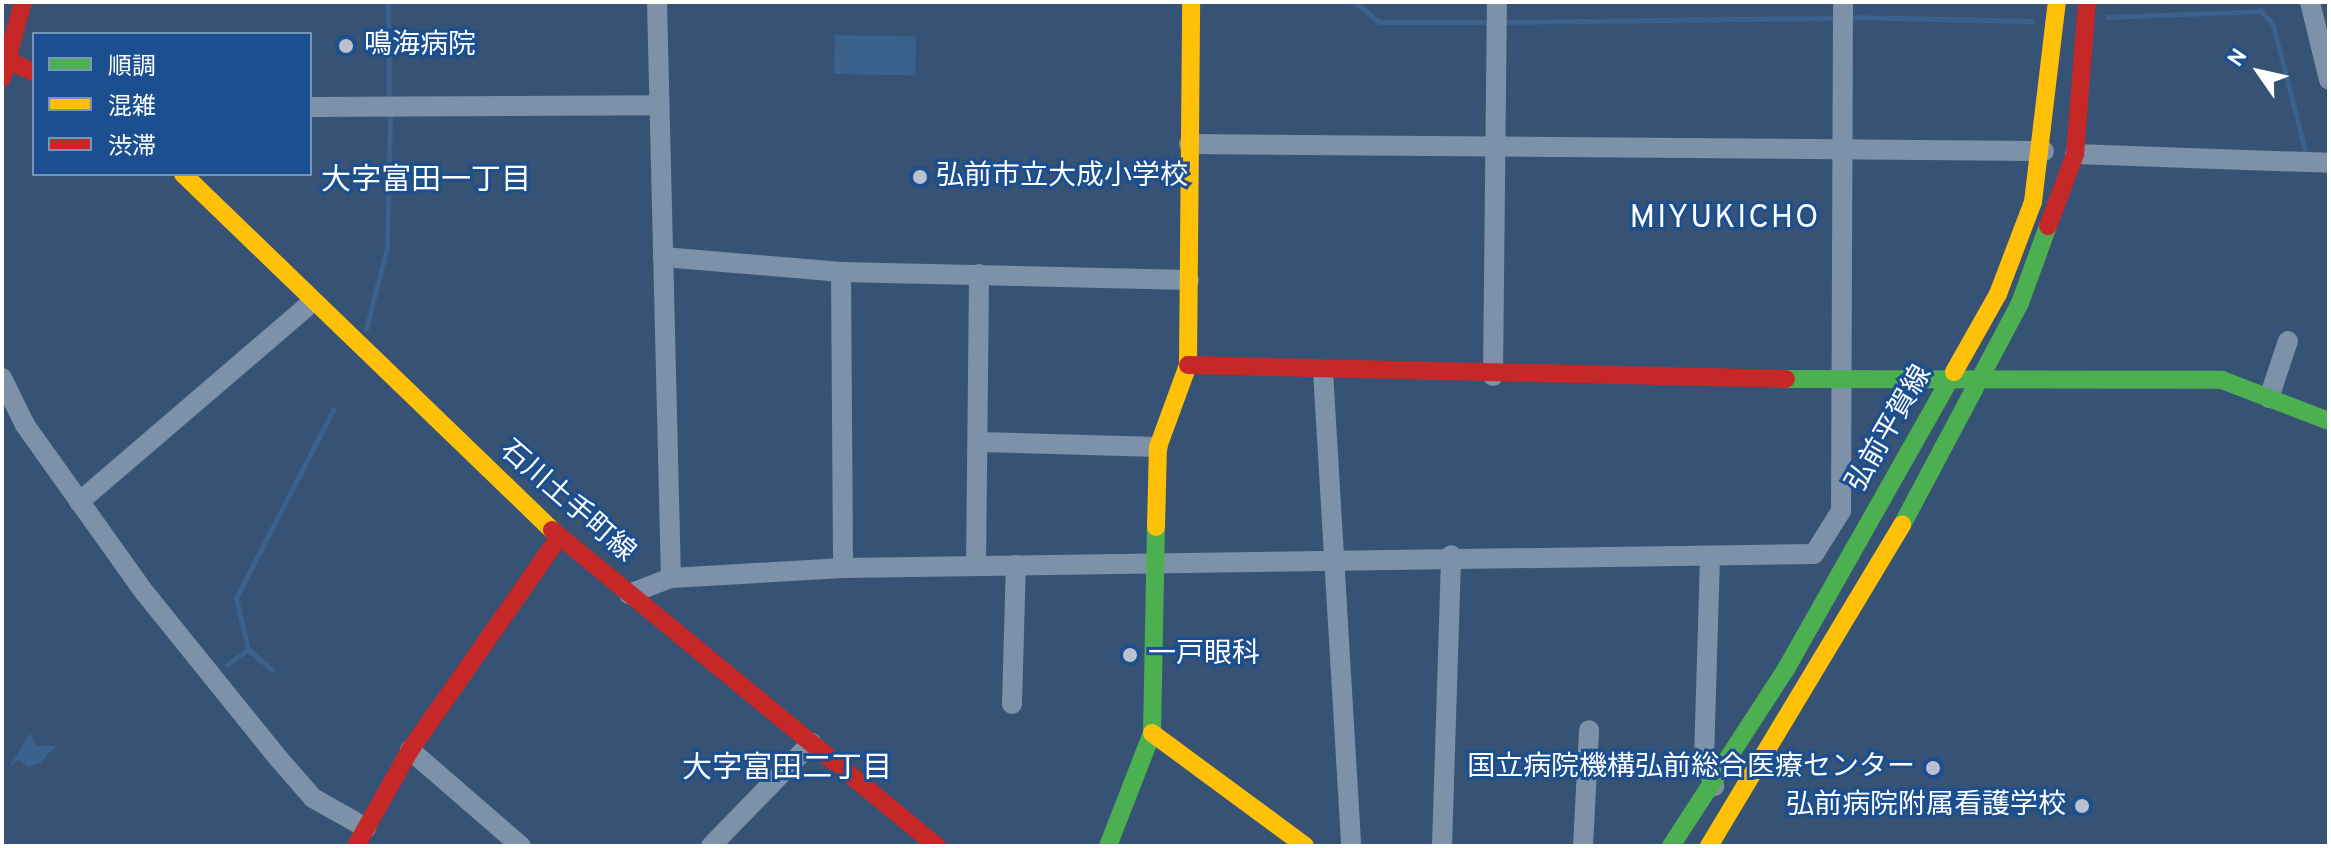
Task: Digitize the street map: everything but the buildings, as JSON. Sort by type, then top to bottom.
[{"type":"main road","points":[[23,2],[4,65],[32,72]]},
{"type":"main road","points":[[1108,846],[1152,733],[1153,562],[1158,447],[1188,365],[1191,2]]},
{"type":"main road","name":"弘前平賀線","points":[[1671,846],[1714,786],[1998,294],[2033,202],[2044,151],[2057,2]]},
{"type":"main road","name":"弘前平賀線","points":[[1709,846],[1796,710],[1981,383],[2054,222],[2075,154],[2087,2]]},
{"type":"main road","name":"石川土手町線","points":[[185,176],[310,304],[559,537],[937,846]]},
{"type":"main road","points":[[1188,365],[1493,376],[1841,377],[1949,383],[2222,380],[2329,421]]},
{"type":"main road","points":[[356,846],[410,750],[559,537]]},
{"type":"main road","points":[[1152,733],[1305,846]]},
{"type":"street","points":[[657,2],[657,105],[671,578]]},
{"type":"street","points":[[629,594],[671,578],[843,568],[1451,555],[1710,557],[1814,554],[1841,511],[1846,150],[1843,2]]},
{"type":"street","points":[[2310,2],[2329,80]]},
{"type":"street","points":[[1493,376],[1497,16]]},
{"type":"street","points":[[312,107],[657,105]]},
{"type":"street","points":[[1189,144],[2044,151]]},
{"type":"street","points":[[2075,154],[2329,163]]},
{"type":"street","points":[[663,257],[841,272],[1189,280]]},
{"type":"street","points":[[841,272],[843,568]]},
{"type":"street","points":[[976,566],[979,274]]},
{"type":"street","points":[[79,502],[310,304]]},
{"type":"street","points":[[2269,398],[2288,341]]},
{"type":"street","points":[[1323,371],[1351,846]]},
{"type":"street","points":[[2,378],[79,502],[313,798],[366,828]]},
{"type":"street","points":[[978,442],[1158,447]]},
{"type":"street","points":[[1442,846],[1451,555]]},
{"type":"street","points":[[1710,557],[1704,758],[1714,786]]},
{"type":"street","points":[[1012,704],[1016,565]]},
{"type":"street","points":[[1583,846],[1589,730]]},
{"type":"street","points":[[711,846],[811,743]]},
{"type":"street","points":[[410,750],[521,846]]},
{"type":"water","points":[[835,35],[916,36],[915,75],[834,74]]},
{"type":"water","points":[[30,733],[36,746],[56,746],[40,763],[28,767],[18,759],[7,771]]},
{"type":"waterway","points":[[388,2],[389,103]]},
{"type":"waterway","points":[[1355,2],[1379,22],[1492,22]]},
{"type":"waterway","points":[[2108,17],[2261,11],[2273,25],[2305,151]]},
{"type":"waterway","points":[[1851,17],[2032,21]]},
{"type":"waterway","points":[[1502,22],[1837,18]]},
{"type":"waterway","points":[[366,329],[387,247],[390,113]]},
{"type":"waterway","points":[[272,670],[248,649],[236,598],[333,410]]},
{"type":"waterway","points":[[227,665],[248,649]]},
{"type":"traffic: fast","points":[[1902,525],[2020,303],[2048,226]]},
{"type":"traffic: fast","points":[[1671,846],[1786,669],[1954,372]]},
{"type":"traffic: fast","points":[[1786,379],[2222,380],[2329,421]]},
{"type":"traffic: fast","points":[[1108,846],[1152,733],[1156,527]]},
{"type":"traffic: slow","points":[[1156,527],[1158,447],[1188,365],[1191,2]]},
{"type":"traffic: slow","points":[[1954,372],[1998,294],[2033,202],[2057,2]]},
{"type":"traffic: slow","points":[[185,176],[552,530]]},
{"type":"traffic: slow","points":[[1709,846],[1902,525]]},
{"type":"traffic: slow","points":[[1152,733],[1305,846]]},
{"type":"traffic: jam","points":[[2,78],[23,2]]},
{"type":"traffic: jam","points":[[2048,226],[2075,154],[2087,2]]},
{"type":"traffic: jam","points":[[2,58],[32,71]]},
{"type":"traffic: jam","points":[[1188,365],[1786,379]]},
{"type":"traffic: jam","points":[[552,530],[937,846]]},
{"type":"traffic: jam","points":[[356,846],[410,750],[559,537]]},
{"type":"place","name":"鳴海病院","points":[[346,46]]},
{"type":"place","name":"弘前市立大成小学校","points":[[920,177]]},
{"type":"place","name":"一戸眼科","points":[[1130,655]]},
{"type":"place","name":"国立病院機構弘前総合医療センター","points":[[1933,768]]},
{"type":"place","name":"弘前病院附属看護学校","points":[[2082,806]]},
{"type":"district","name":"大字富田一丁目","points":[[426,182]]},
{"type":"district","name":"MIYUKICHO","points":[[1725,219]]},
{"type":"district","name":"大字富田二丁目","points":[[787,770]]}]
